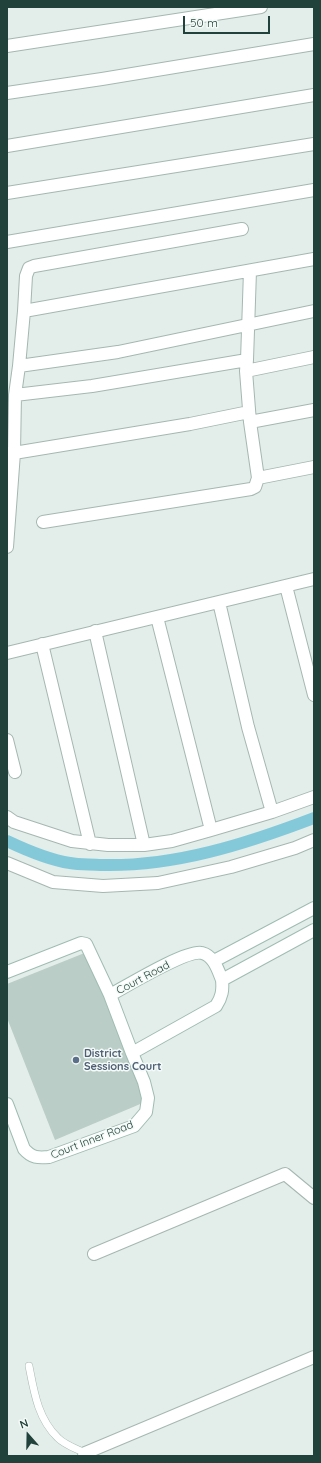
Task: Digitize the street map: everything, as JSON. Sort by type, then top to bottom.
[{"type":"street","points":[[7,46],[261,7]]},
{"type":"street","points":[[7,94],[102,80],[314,44]]},
{"type":"street","points":[[7,146],[314,95]]},
{"type":"street","points":[[7,193],[314,144]]},
{"type":"street","points":[[7,242],[314,190]]},
{"type":"street","points":[[7,548],[11,453],[26,276],[29,268],[242,229]]},
{"type":"street","points":[[24,311],[314,259]]},
{"type":"street","points":[[43,522],[251,489],[255,487],[258,478],[249,417],[247,365],[250,271]]},
{"type":"street","points":[[19,366],[118,352],[314,311]]},
{"type":"street","points":[[16,395],[314,357]]},
{"type":"street","points":[[11,453],[190,424],[314,410]]},
{"type":"street","points":[[258,478],[314,467]]},
{"type":"street","points":[[7,653],[314,579]]},
{"type":"street","points":[[286,586],[314,695]]},
{"type":"street","points":[[219,602],[248,727],[272,812]]},
{"type":"street","points":[[157,617],[211,830]]},
{"type":"street","points":[[95,631],[144,845]]},
{"type":"street","points":[[42,644],[90,844]]},
{"type":"street","points":[[7,740],[14,772]]},
{"type":"street","points":[[7,817],[14,822],[72,841],[90,844],[144,845],[172,841],[211,830],[272,812],[314,797]]},
{"type":"street","points":[[7,863],[53,882],[103,886],[158,883],[231,867],[295,848],[314,840]]},
{"type":"street","points":[[132,1053],[216,1006],[221,999],[222,980],[214,961],[314,908]]},
{"type":"street","points":[[222,980],[314,930]]},
{"type":"street","points":[[7,972],[81,943],[86,944],[110,995]]},
{"type":"street","name":"Court Road","points":[[132,1053],[110,995],[179,958],[193,953],[202,953],[214,961]]},
{"type":"street","name":"Court Inner Road","points":[[7,1104],[24,1149],[34,1158],[49,1157],[134,1126],[146,1112],[148,1098],[144,1082],[132,1053]]},
{"type":"street","points":[[94,1254],[285,1174],[314,1198]]},
{"type":"street","points":[[85,1455],[314,1356]]},
{"type":"lane","points":[[29,1366],[34,1393],[44,1420],[59,1439],[85,1455]]},
{"type":"building","name":"District Sessions Court","points":[[87,952],[145,1102],[55,1140],[7,1018],[7,984]]},
{"type":"waterway","points":[[7,841],[62,862],[74,864],[128,865],[183,858],[209,852],[262,837],[314,818]]},
{"type":"place","name":"District Sessions Court","points":[[76,1060]]}]
